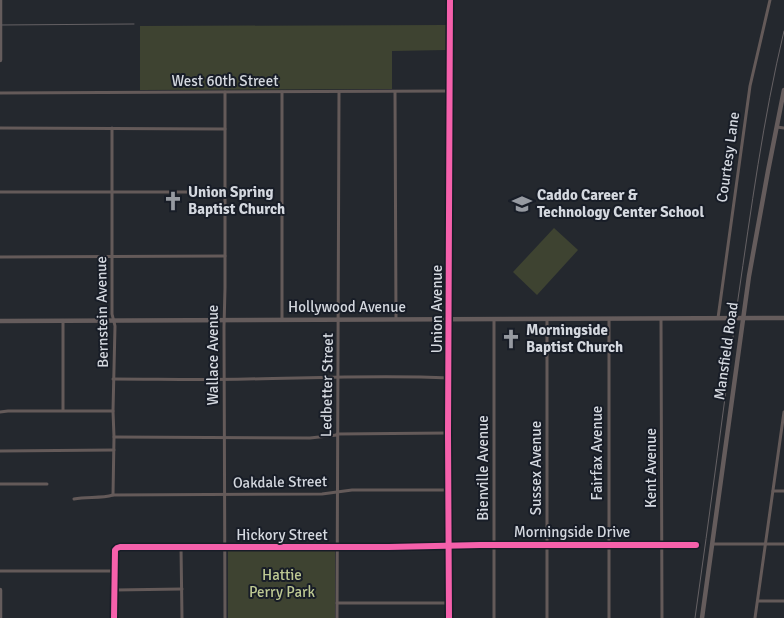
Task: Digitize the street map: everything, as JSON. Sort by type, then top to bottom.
[{"type":"main road","points":[[0,0],[0,60]]},
{"type":"main road","name":"Mansfield Road","points":[[702,618],[756,237],[784,90]]},
{"type":"main road","name":"Hollywood Avenue","points":[[0,321],[784,318]]},
{"type":"main road","points":[[0,590],[0,618]]},
{"type":"street","name":"Union Avenue","points":[[449,618],[450,0]]},
{"type":"street","name":"Courtesy Lane","points":[[718,318],[750,86],[770,0]]},
{"type":"street","name":"West 60th Street","points":[[0,93],[450,91]]},
{"type":"street","name":"Wallace Avenue","points":[[225,92],[225,618]]},
{"type":"street","points":[[282,92],[282,320]]},
{"type":"street","name":"Ledbetter Street","points":[[337,618],[339,92]]},
{"type":"street","points":[[395,92],[396,319]]},
{"type":"street","points":[[777,127],[784,128]]},
{"type":"street","points":[[0,128],[225,129]]},
{"type":"street","name":"Bernstein Avenue","points":[[112,128],[113,495]]},
{"type":"street","points":[[0,192],[225,192]]},
{"type":"street","points":[[0,257],[225,256]]},
{"type":"street","name":"Fairfax Avenue","points":[[609,318],[609,618]]},
{"type":"street","name":"Kent Avenue","points":[[661,318],[662,618]]},
{"type":"street","name":"Bienville Avenue","points":[[494,319],[494,618]]},
{"type":"street","name":"Sussex Avenue","points":[[547,319],[547,618]]},
{"type":"street","points":[[63,321],[63,410]]},
{"type":"street","points":[[113,379],[337,378],[357,376],[449,378]]},
{"type":"street","points":[[0,412],[113,411]]},
{"type":"street","points":[[756,618],[783,431],[784,412]]},
{"type":"street","points":[[114,437],[319,438],[337,435],[448,433]]},
{"type":"street","points":[[0,451],[114,450]]},
{"type":"street","points":[[0,484],[47,484]]},
{"type":"street","name":"Oakdale Street","points":[[74,498],[113,495],[322,494],[352,490],[448,490]]},
{"type":"street","points":[[773,491],[784,491]]},
{"type":"street","points":[[712,544],[784,544]]},
{"type":"street","name":"Morningside Drive","points":[[448,546],[696,545]]},
{"type":"street","name":"Hickory Street","points":[[115,570],[116,549],[120,547],[448,546]]},
{"type":"street","points":[[181,547],[182,618]]},
{"type":"street","points":[[0,571],[115,570],[114,618]]},
{"type":"street","points":[[115,590],[182,589]]},
{"type":"street","points":[[758,601],[784,601]]},
{"type":"street","points":[[337,603],[449,603]]},
{"type":"green space","points":[[446,25],[446,50],[392,51],[392,89],[140,90],[140,26]]},
{"type":"green space","points":[[554,228],[578,250],[537,295],[513,272]]},
{"type":"green space","name":"Hattie Perry Park","points":[[228,550],[335,550],[335,618],[228,618]]},
{"type":"railway","points":[[0,25],[134,24]]},
{"type":"railway","points":[[695,618],[753,198],[770,97],[784,31]]},
{"type":"cycle path","points":[[449,618],[450,0]]},
{"type":"cycle path","points":[[114,618],[115,550],[120,547],[696,545]]},
{"type":"place","name":"Union Spring Baptist Church","points":[[173,201]]},
{"type":"place","name":"Caddo Career & Technology Center School","points":[[522,204]]},
{"type":"place","name":"Morningside Baptist Church","points":[[511,339]]}]
